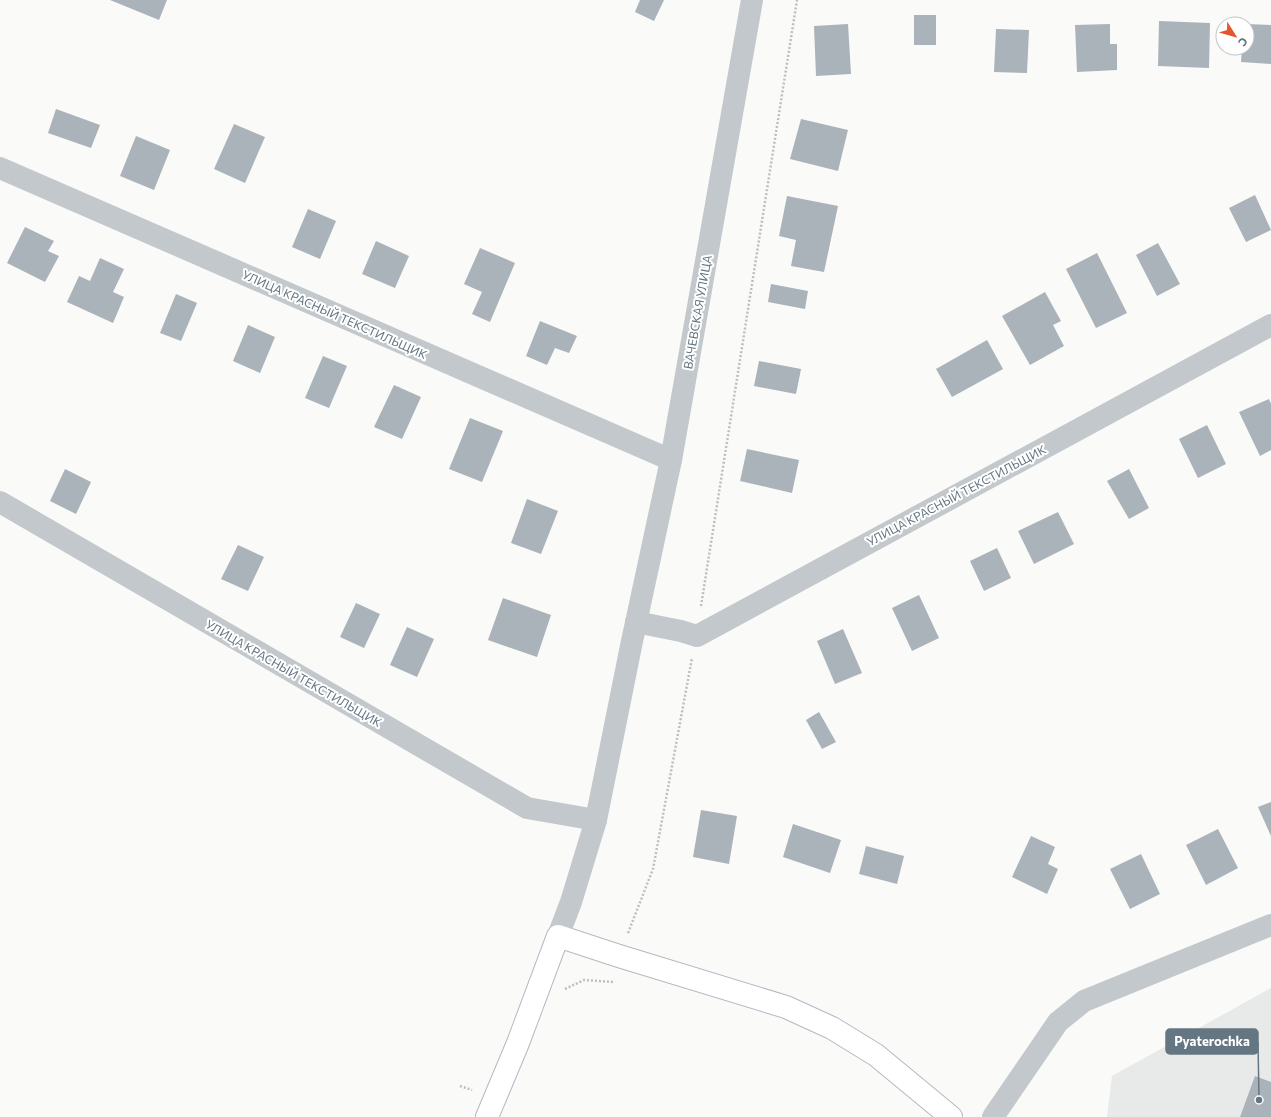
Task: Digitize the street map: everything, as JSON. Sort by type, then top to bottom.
[{"type":"main road","points":[[491,1108],[558,936],[786,1007],[832,1028],[876,1055],[951,1117]]},
{"type":"street","name":"ВАЧЕВСКАЯ УЛИЦА","points":[[558,936],[571,902],[596,820],[670,460],[752,0]]},
{"type":"street","name":"УЛИЦА КРАСНЫЙ ТЕКСТИЛЬЩИК","points":[[0,168],[670,460]]},
{"type":"street","name":"УЛИЦА КРАСНЫЙ ТЕКСТИЛЬЩИК","points":[[696,636],[1271,325]]},
{"type":"street","name":"УЛИЦА КРАСНЫЙ ТЕКСТИЛЬЩИК","points":[[0,502],[527,808],[596,820]]},
{"type":"street","points":[[636,622],[681,631],[696,636]]},
{"type":"street","points":[[993,1117],[1058,1022],[1084,1001],[1271,925]]},
{"type":"path","points":[[653,869],[696,636],[797,0]]},
{"type":"shaded area","points":[[1271,988],[1271,1117],[1107,1117],[1112,1076]]},
{"type":"building","points":[[110,0],[167,0],[159,20]]},
{"type":"building","points":[[640,0],[664,0],[654,21],[635,12]]},
{"type":"building","points":[[914,15],[936,15],[936,45],[914,45]]},
{"type":"building","points":[[1159,21],[1210,23],[1209,68],[1158,66]]},
{"type":"building","points":[[848,24],[851,74],[816,76],[814,26]]},
{"type":"building","points":[[1110,24],[1110,44],[1117,44],[1117,70],[1077,72],[1075,25]]},
{"type":"building","points":[[1255,24],[1271,25],[1271,64],[1241,62],[1241,56],[1255,56]]},
{"type":"building","points":[[996,29],[1029,30],[1027,73],[994,72]]},
{"type":"building","points":[[56,109],[100,125],[91,148],[48,133]]},
{"type":"building","points":[[801,119],[848,130],[838,171],[790,159]]},
{"type":"building","points":[[234,124],[265,137],[245,183],[214,169]]},
{"type":"building","points":[[136,136],[170,150],[154,190],[120,176]]},
{"type":"building","points":[[1255,195],[1271,230],[1246,242],[1229,208]]},
{"type":"building","points":[[787,196],[838,206],[824,272],[791,266],[796,240],[779,236]]},
{"type":"building","points":[[308,209],[336,221],[320,259],[292,247]]},
{"type":"building","points":[[25,227],[54,241],[48,251],[59,256],[45,282],[7,263]]},
{"type":"building","points":[[376,241],[409,256],[395,288],[362,274]]},
{"type":"building","points":[[1158,243],[1180,284],[1157,296],[1136,255]]},
{"type":"building","points":[[480,248],[515,263],[490,322],[472,314],[482,292],[464,284]]},
{"type":"building","points":[[1097,253],[1127,313],[1096,328],[1066,269]]},
{"type":"building","points":[[100,258],[124,269],[113,292],[124,297],[113,323],[67,302],[79,276],[90,281]]},
{"type":"building","points":[[771,284],[808,291],[805,309],[768,302]]},
{"type":"building","points":[[1045,292],[1061,321],[1053,325],[1064,346],[1030,365],[1002,316]]},
{"type":"building","points":[[176,294],[197,303],[181,341],[160,333]]},
{"type":"building","points":[[540,321],[577,336],[569,353],[555,348],[547,365],[526,356]]},
{"type":"building","points":[[248,325],[275,337],[260,373],[233,361]]},
{"type":"building","points":[[987,340],[1003,369],[952,397],[936,369]]},
{"type":"building","points":[[323,356],[347,366],[329,408],[305,398]]},
{"type":"building","points":[[759,361],[801,369],[796,394],[754,386]]},
{"type":"building","points":[[394,385],[421,397],[402,439],[374,427]]},
{"type":"building","points":[[1269,399],[1271,404],[1271,450],[1260,456],[1239,412]]},
{"type":"building","points":[[470,418],[503,431],[482,482],[449,469]]},
{"type":"building","points":[[1207,425],[1226,464],[1198,478],[1179,439]]},
{"type":"building","points":[[747,449],[799,460],[792,493],[740,481]]},
{"type":"building","points":[[65,469],[91,482],[76,514],[50,501]]},
{"type":"building","points":[[1129,469],[1149,508],[1129,519],[1107,481]]},
{"type":"building","points":[[527,499],[558,511],[541,554],[511,543]]},
{"type":"building","points":[[1058,512],[1074,544],[1034,564],[1018,531]]},
{"type":"building","points":[[238,545],[264,557],[248,591],[221,579]]},
{"type":"building","points":[[997,548],[1011,578],[984,591],[970,561]]},
{"type":"building","points":[[919,595],[939,638],[912,651],[892,608]]},
{"type":"building","points":[[503,598],[551,615],[537,657],[488,640]]},
{"type":"building","points":[[356,603],[380,614],[364,648],[340,637]]},
{"type":"building","points":[[407,627],[434,639],[417,677],[390,665]]},
{"type":"building","points":[[843,629],[862,673],[835,684],[817,641]]},
{"type":"building","points":[[819,712],[836,742],[822,749],[806,720]]},
{"type":"building","points":[[1271,802],[1271,836],[1258,807]]},
{"type":"building","points":[[701,810],[737,816],[729,864],[693,857]]},
{"type":"building","points":[[793,824],[841,840],[830,873],[783,857]]},
{"type":"building","points":[[1218,829],[1238,868],[1206,885],[1186,845]]},
{"type":"building","points":[[1031,836],[1055,847],[1048,864],[1058,869],[1047,894],[1012,877]]},
{"type":"building","points":[[866,846],[904,856],[897,884],[859,874]]},
{"type":"building","points":[[1141,854],[1160,894],[1130,909],[1110,869]]},
{"type":"building","points":[[1255,1076],[1271,1082],[1271,1117],[1240,1117]]},
{"type":"place","name":"Pyaterochka","points":[[1259,1100]]}]
